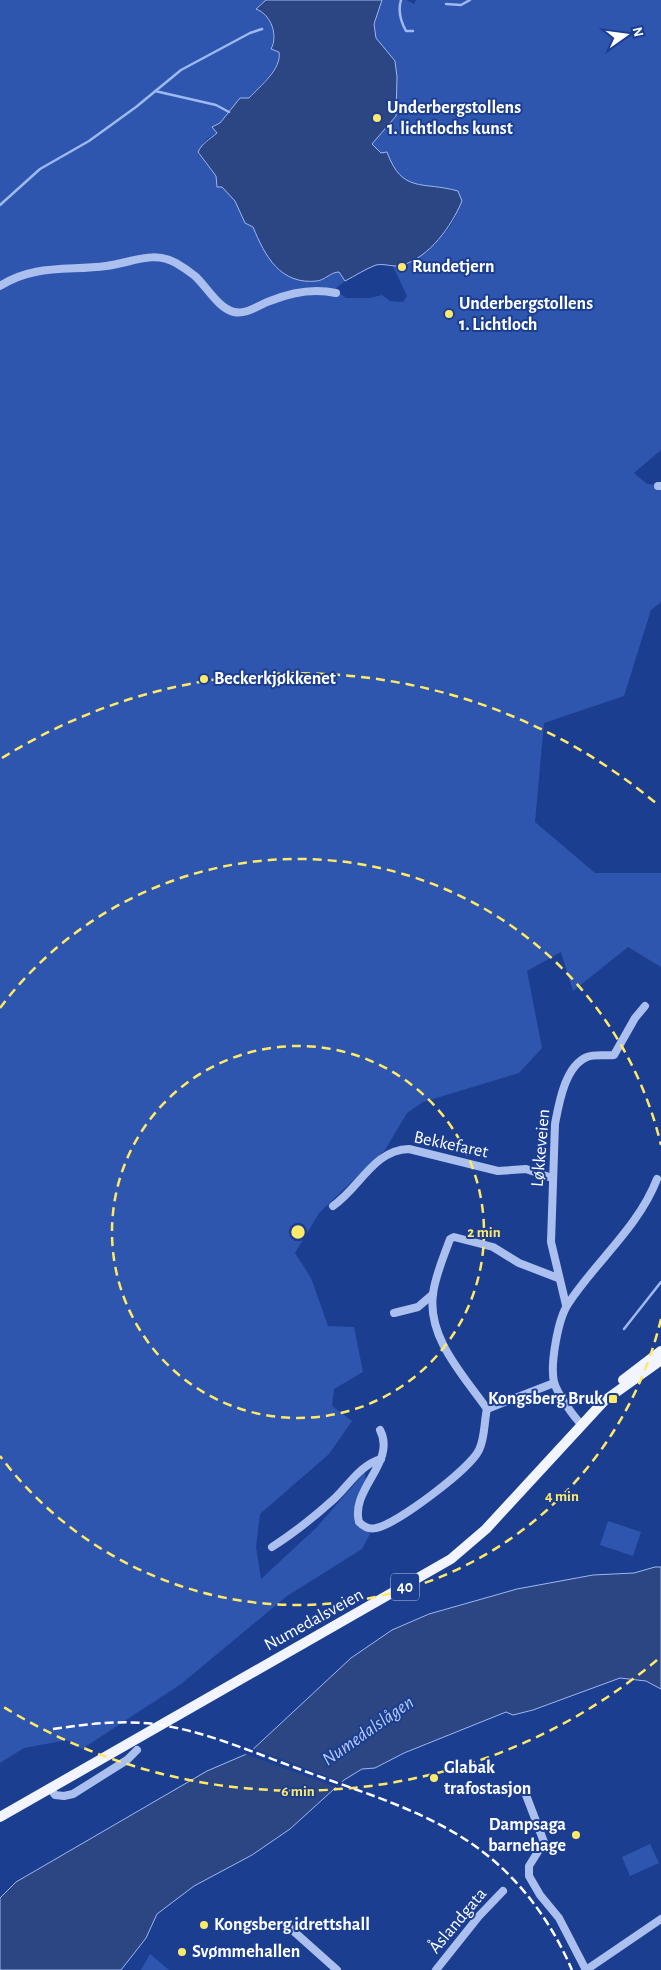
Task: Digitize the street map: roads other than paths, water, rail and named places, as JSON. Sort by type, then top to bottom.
[{"type":"main road","name":"Numedalsveien","points":[[0,1817],[451,1559],[486,1529],[624,1379],[661,1351]]},
{"type":"main road","name":"Numedalsveien","points":[[604,1401],[661,1360]]},
{"type":"street","points":[[0,286],[20,275],[39,270],[93,268],[157,257],[177,264],[195,276],[218,301],[233,312],[245,311],[273,299],[296,293],[319,290],[336,293]]},
{"type":"street","name":"Løkkeveien","points":[[566,1305],[558,1278],[551,1242],[555,1124],[565,1085],[576,1064],[587,1057],[614,1055],[635,1018],[645,1006]]},
{"type":"street","name":"Bekkefaret","points":[[333,1206],[341,1201],[375,1163],[398,1149],[409,1149],[498,1171],[526,1169],[552,1178]]},
{"type":"street","points":[[581,1424],[554,1383],[554,1353],[560,1323],[566,1305],[632,1224],[652,1193],[657,1179]]},
{"type":"street","points":[[380,1430],[384,1438],[381,1459],[359,1500],[356,1513],[359,1522],[365,1527],[378,1528],[411,1509],[474,1458],[482,1442],[487,1409],[448,1354],[437,1332],[433,1312],[434,1290],[450,1239],[454,1237],[493,1247],[519,1263],[558,1278]]},
{"type":"street","points":[[394,1313],[418,1307],[434,1290]]},
{"type":"street","points":[[487,1409],[554,1383]]},
{"type":"street","points":[[272,1547],[309,1521],[369,1463],[381,1459]]},
{"type":"street","points":[[50,1788],[55,1795],[64,1796],[72,1794],[127,1760],[137,1750]]},
{"type":"street","points":[[526,1795],[544,1842],[529,1866],[529,1876],[540,1895],[558,1918],[586,1970],[661,1919]]},
{"type":"street","name":"Åslandgata","points":[[436,1970],[479,1916],[503,1891]]},
{"type":"street","points":[[290,1928],[337,1970]]},
{"type":"water","name":"Rundetjern","points":[[266,0],[382,0],[374,24],[376,38],[395,61],[397,77],[396,116],[372,144],[381,153],[387,152],[393,165],[407,180],[458,191],[462,201],[446,230],[431,248],[413,261],[400,266],[376,265],[345,281],[339,272],[317,281],[304,281],[293,278],[284,273],[269,258],[253,227],[245,223],[235,201],[222,187],[217,187],[216,176],[198,152],[204,143],[217,133],[212,127],[220,123],[240,98],[249,98],[264,83],[274,71],[279,58],[279,52],[271,49],[274,32],[270,21],[262,12],[256,9]]},
{"type":"water","name":"Numedalslågen","points":[[661,1567],[661,1689],[646,1681],[620,1678],[533,1710],[513,1715],[506,1712],[404,1753],[375,1768],[362,1769],[344,1780],[290,1829],[252,1855],[194,1886],[157,1914],[146,1938],[121,1970],[0,1970],[0,1898],[16,1882],[207,1771],[249,1753],[351,1658],[392,1630],[429,1614],[517,1589],[593,1575],[634,1573]]},
{"type":"waterway","points":[[401,0],[400,12],[403,24],[406,31],[413,31]]},
{"type":"waterway","points":[[446,4],[461,5],[470,0]]},
{"type":"waterway","points":[[0,205],[40,169],[89,141],[136,107],[181,70],[250,33],[262,29]]},
{"type":"waterway","points":[[155,91],[216,105],[229,112]]},
{"type":"waterway","points":[[624,1329],[661,1282]]},
{"type":"railway","points":[[53,1729],[91,1724],[130,1722],[174,1727],[228,1743],[375,1796],[425,1817],[449,1829],[472,1844],[493,1860],[518,1884],[539,1910],[557,1939],[572,1970]]},
{"type":"place","name":"Underbergstollens 1. lichtlochs kunst","points":[[377,118]]},
{"type":"place","name":"Rundetjern","points":[[402,267]]},
{"type":"place","name":"Underbergstollens 1. Lichtloch","points":[[449,314]]},
{"type":"place","name":"Beckerkjøkkenet","points":[[204,679]]},
{"type":"place","name":"Kongsberg Bruk","points":[[613,1399]]},
{"type":"place","name":"Glabak trafostasjon","points":[[434,1778]]},
{"type":"place","name":"Dampsaga barnehage","points":[[576,1835]]},
{"type":"place","name":"Kongsberg idrettshall","points":[[204,1925]]},
{"type":"place","name":"Svømmehallen","points":[[182,1952]]}]
